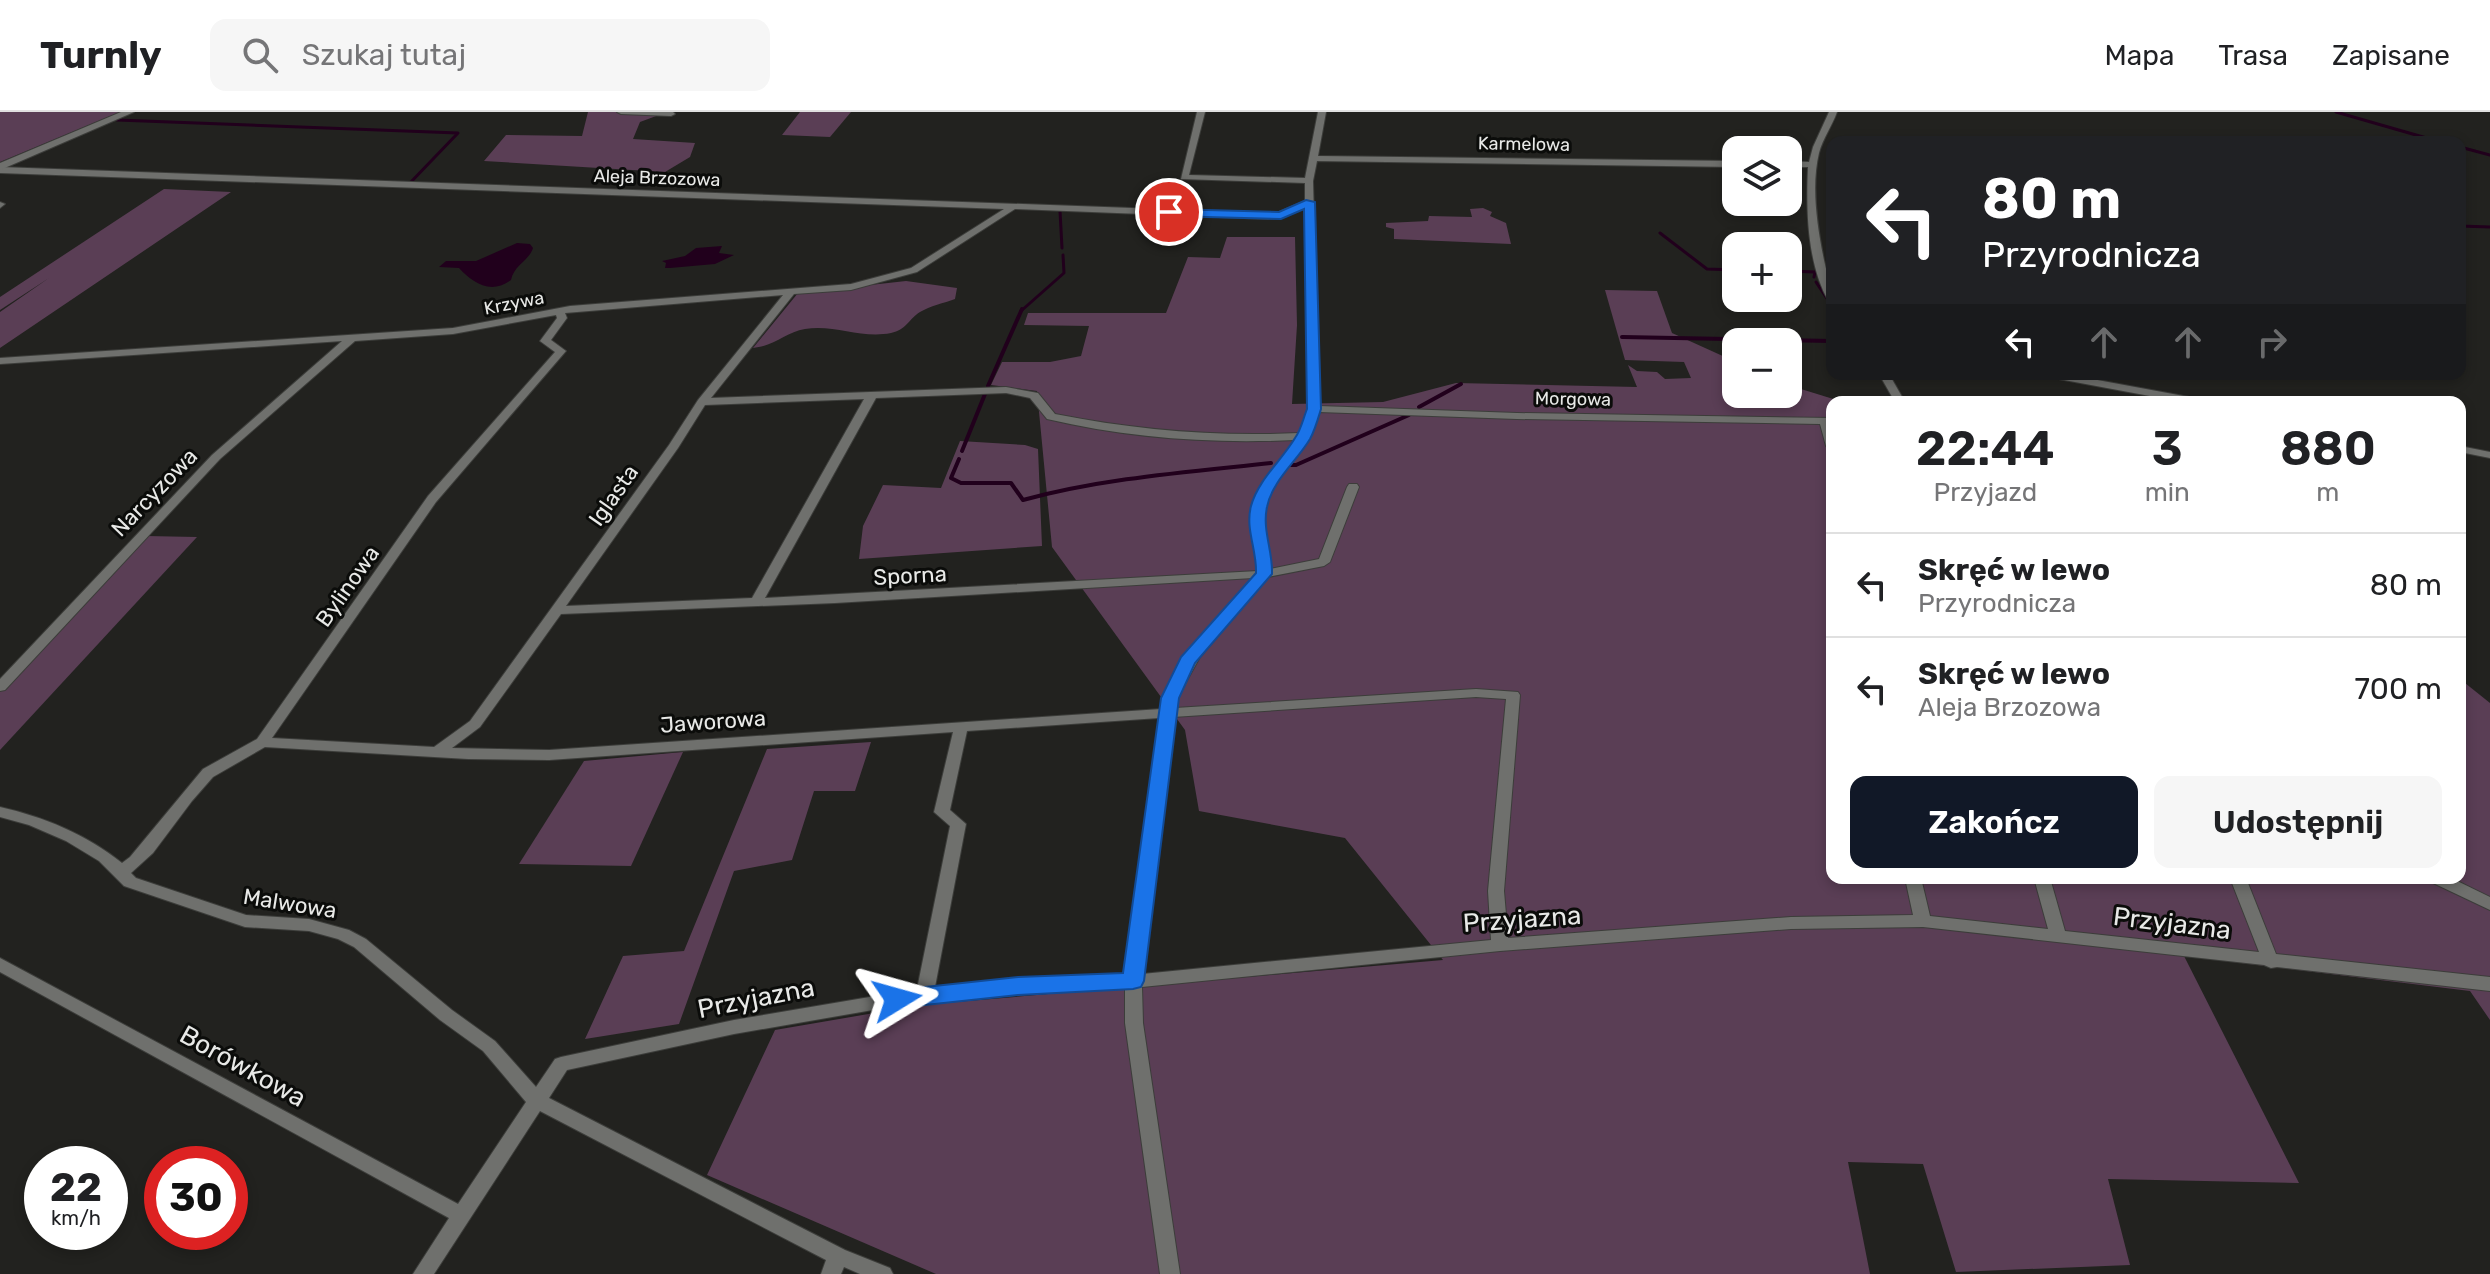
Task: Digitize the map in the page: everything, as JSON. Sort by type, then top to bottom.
[{"type":"street","points":[[0,168],[129,112]]},
{"type":"street","points":[[621,112],[671,114]]},
{"type":"street","points":[[1201,112],[1184,177],[1309,181]]},
{"type":"street","points":[[1170,1274],[1134,1023],[1133,981],[1167,712],[1176,680],[1187,661],[1264,574],[1265,556],[1257,527],[1259,504],[1304,436],[1314,409],[1309,181],[1322,112]]},
{"type":"street","points":[[1826,287],[1816,244],[1813,165],[1814,153],[1833,112]]},
{"type":"street","name":"Karmelowa","points":[[1312,158],[1722,164]]},
{"type":"street","points":[[1802,165],[1813,165]]},
{"type":"street","name":"Aleja Brzozowa","points":[[0,168],[1268,216],[1281,215],[1310,202]]},
{"type":"street","name":"Krzywa","points":[[0,361],[453,331],[559,311],[851,287],[904,274],[1013,207]]},
{"type":"street","name":"Iglasta","points":[[437,752],[475,724],[702,402],[789,294]]},
{"type":"street","name":"Bylinowa","points":[[122,871],[142,858],[209,771],[248,754],[262,742],[432,499],[561,351],[545,341],[562,318],[559,311]]},
{"type":"street","name":"Narcyzowa","points":[[0,687],[216,457],[351,339]]},
{"type":"street","points":[[2081,380],[2167,396]]},
{"type":"street","points":[[702,402],[1006,390],[1022,391],[1041,401],[1043,410],[1051,417],[1075,422],[1232,438],[1304,436]]},
{"type":"street","points":[[756,602],[872,395]]},
{"type":"street","name":"Morgowa","points":[[1314,409],[1826,421]]},
{"type":"street","points":[[2466,450],[2490,455]]},
{"type":"street","name":"Sporna","points":[[558,610],[1264,574],[1324,562],[1353,487]]},
{"type":"street","name":"Jaworowa","points":[[262,742],[468,754],[549,755],[1167,712],[1476,693],[1513,695],[1496,891],[1500,945]]},
{"type":"street","name":"Iglasta","points":[[468,754],[475,724]]},
{"type":"street","points":[[925,994],[958,824],[942,812],[961,728]]},
{"type":"street","name":"Malwowa","points":[[0,812],[32,818],[96,852],[122,871],[130,882],[245,921],[309,925],[343,934],[360,943],[446,1015],[489,1046],[536,1100]]},
{"type":"street","points":[[1914,884],[1923,921]]},
{"type":"street","points":[[2044,884],[2058,935]]},
{"type":"street","points":[[2240,884],[2271,962]]},
{"type":"street","points":[[2449,884],[2490,904]]},
{"type":"street","name":"Przyjazna","points":[[536,1100],[561,1064],[734,1027],[925,994],[1133,981],[1500,945],[1791,923],[1923,921],[2490,984]]},
{"type":"street","name":"Borówkowa","points":[[0,964],[461,1215]]},
{"type":"street","points":[[423,1274],[536,1100],[835,1265],[883,1274]]},
{"type":"shaded area","points":[[0,112],[120,112],[0,162]]},
{"type":"shaded area","points":[[588,112],[667,112],[640,122],[633,139],[695,143],[690,157],[665,172],[484,161],[506,135],[582,136]]},
{"type":"shaded area","points":[[800,112],[851,112],[830,137],[782,135]]},
{"type":"shaded area","points":[[164,189],[231,192],[0,348],[0,312],[49,278],[0,310],[0,297]]},
{"type":"shaded area","points":[[1483,208],[1492,212],[1490,216],[1506,223],[1511,244],[1394,239],[1394,229],[1386,227],[1386,223],[1428,221],[1429,216],[1472,217],[1470,209]]},
{"type":"shaded area","points":[[1227,237],[1295,237],[1297,325],[1292,404],[1383,402],[1456,383],[1637,387],[1628,365],[1637,371],[1657,372],[1665,379],[1691,378],[1684,362],[1625,360],[1605,290],[1657,291],[1672,333],[1722,356],[1722,408],[1802,408],[1802,389],[1826,397],[1826,884],[2466,884],[2466,684],[2490,703],[2490,1020],[2470,991],[2184,956],[2299,1183],[2108,1179],[2130,1265],[1956,1272],[1923,1164],[1848,1162],[1870,1274],[936,1274],[707,1175],[775,1030],[921,1005],[1443,960],[1345,838],[1199,811],[1185,730],[1052,547],[1037,391],[991,385],[1002,362],[1050,362],[1081,356],[1089,326],[1024,325],[1028,313],[1166,313],[1188,257],[1220,258]]},
{"type":"shaded area","points":[[517,243],[530,244],[533,248],[511,280],[503,285],[488,287],[469,278],[459,268],[439,267],[446,261],[476,261]]},
{"type":"shaded area","points":[[722,246],[719,253],[734,255],[715,264],[665,268],[666,263],[662,261],[685,256],[696,248]]},
{"type":"shaded area","points":[[906,281],[957,288],[955,299],[924,310],[891,333],[805,329],[753,348],[798,293]]},
{"type":"shaded area","points":[[960,441],[1025,445],[1038,449],[1042,546],[859,559],[863,526],[883,485],[941,488]]},
{"type":"shaded area","points":[[146,536],[197,537],[0,750],[0,692]]},
{"type":"shaded area","points":[[871,742],[855,791],[814,791],[792,860],[734,871],[679,1024],[585,1039],[623,956],[684,951],[767,749]]},
{"type":"shaded area","points":[[683,752],[631,866],[519,864],[584,761]]},
{"type":"waterway","points":[[2336,112],[2420,136]]},
{"type":"waterway","points":[[117,120],[458,133],[409,184]]},
{"type":"waterway","points":[[2466,149],[2490,155]]},
{"type":"waterway","points":[[1060,211],[1062,248]]},
{"type":"waterway","points":[[2466,226],[2490,227]]},
{"type":"waterway","points":[[1660,233],[1707,269],[1722,270]]},
{"type":"waterway","points":[[1021,311],[1064,273],[1063,255]]},
{"type":"waterway","points":[[1802,272],[1815,272],[1814,277]]},
{"type":"waterway","points":[[1816,282],[1826,297]]},
{"type":"waterway","points":[[988,386],[1021,311]]},
{"type":"waterway","points":[[1622,337],[1826,341]]},
{"type":"waterway","points":[[1419,407],[1461,384]]},
{"type":"waterway","points":[[962,451],[985,394]]},
{"type":"waterway","points":[[1289,465],[1296,465],[1409,415]]},
{"type":"waterway","points":[[959,459],[951,478],[961,483],[1011,483],[1023,500],[1115,481],[1271,463]]},
{"type":"route","points":[[897,999],[1018,986],[1133,981],[1170,698],[1187,661],[1264,574],[1265,556],[1257,527],[1259,504],[1304,436],[1314,409],[1310,202],[1281,215],[1268,216],[1169,212]]}]
